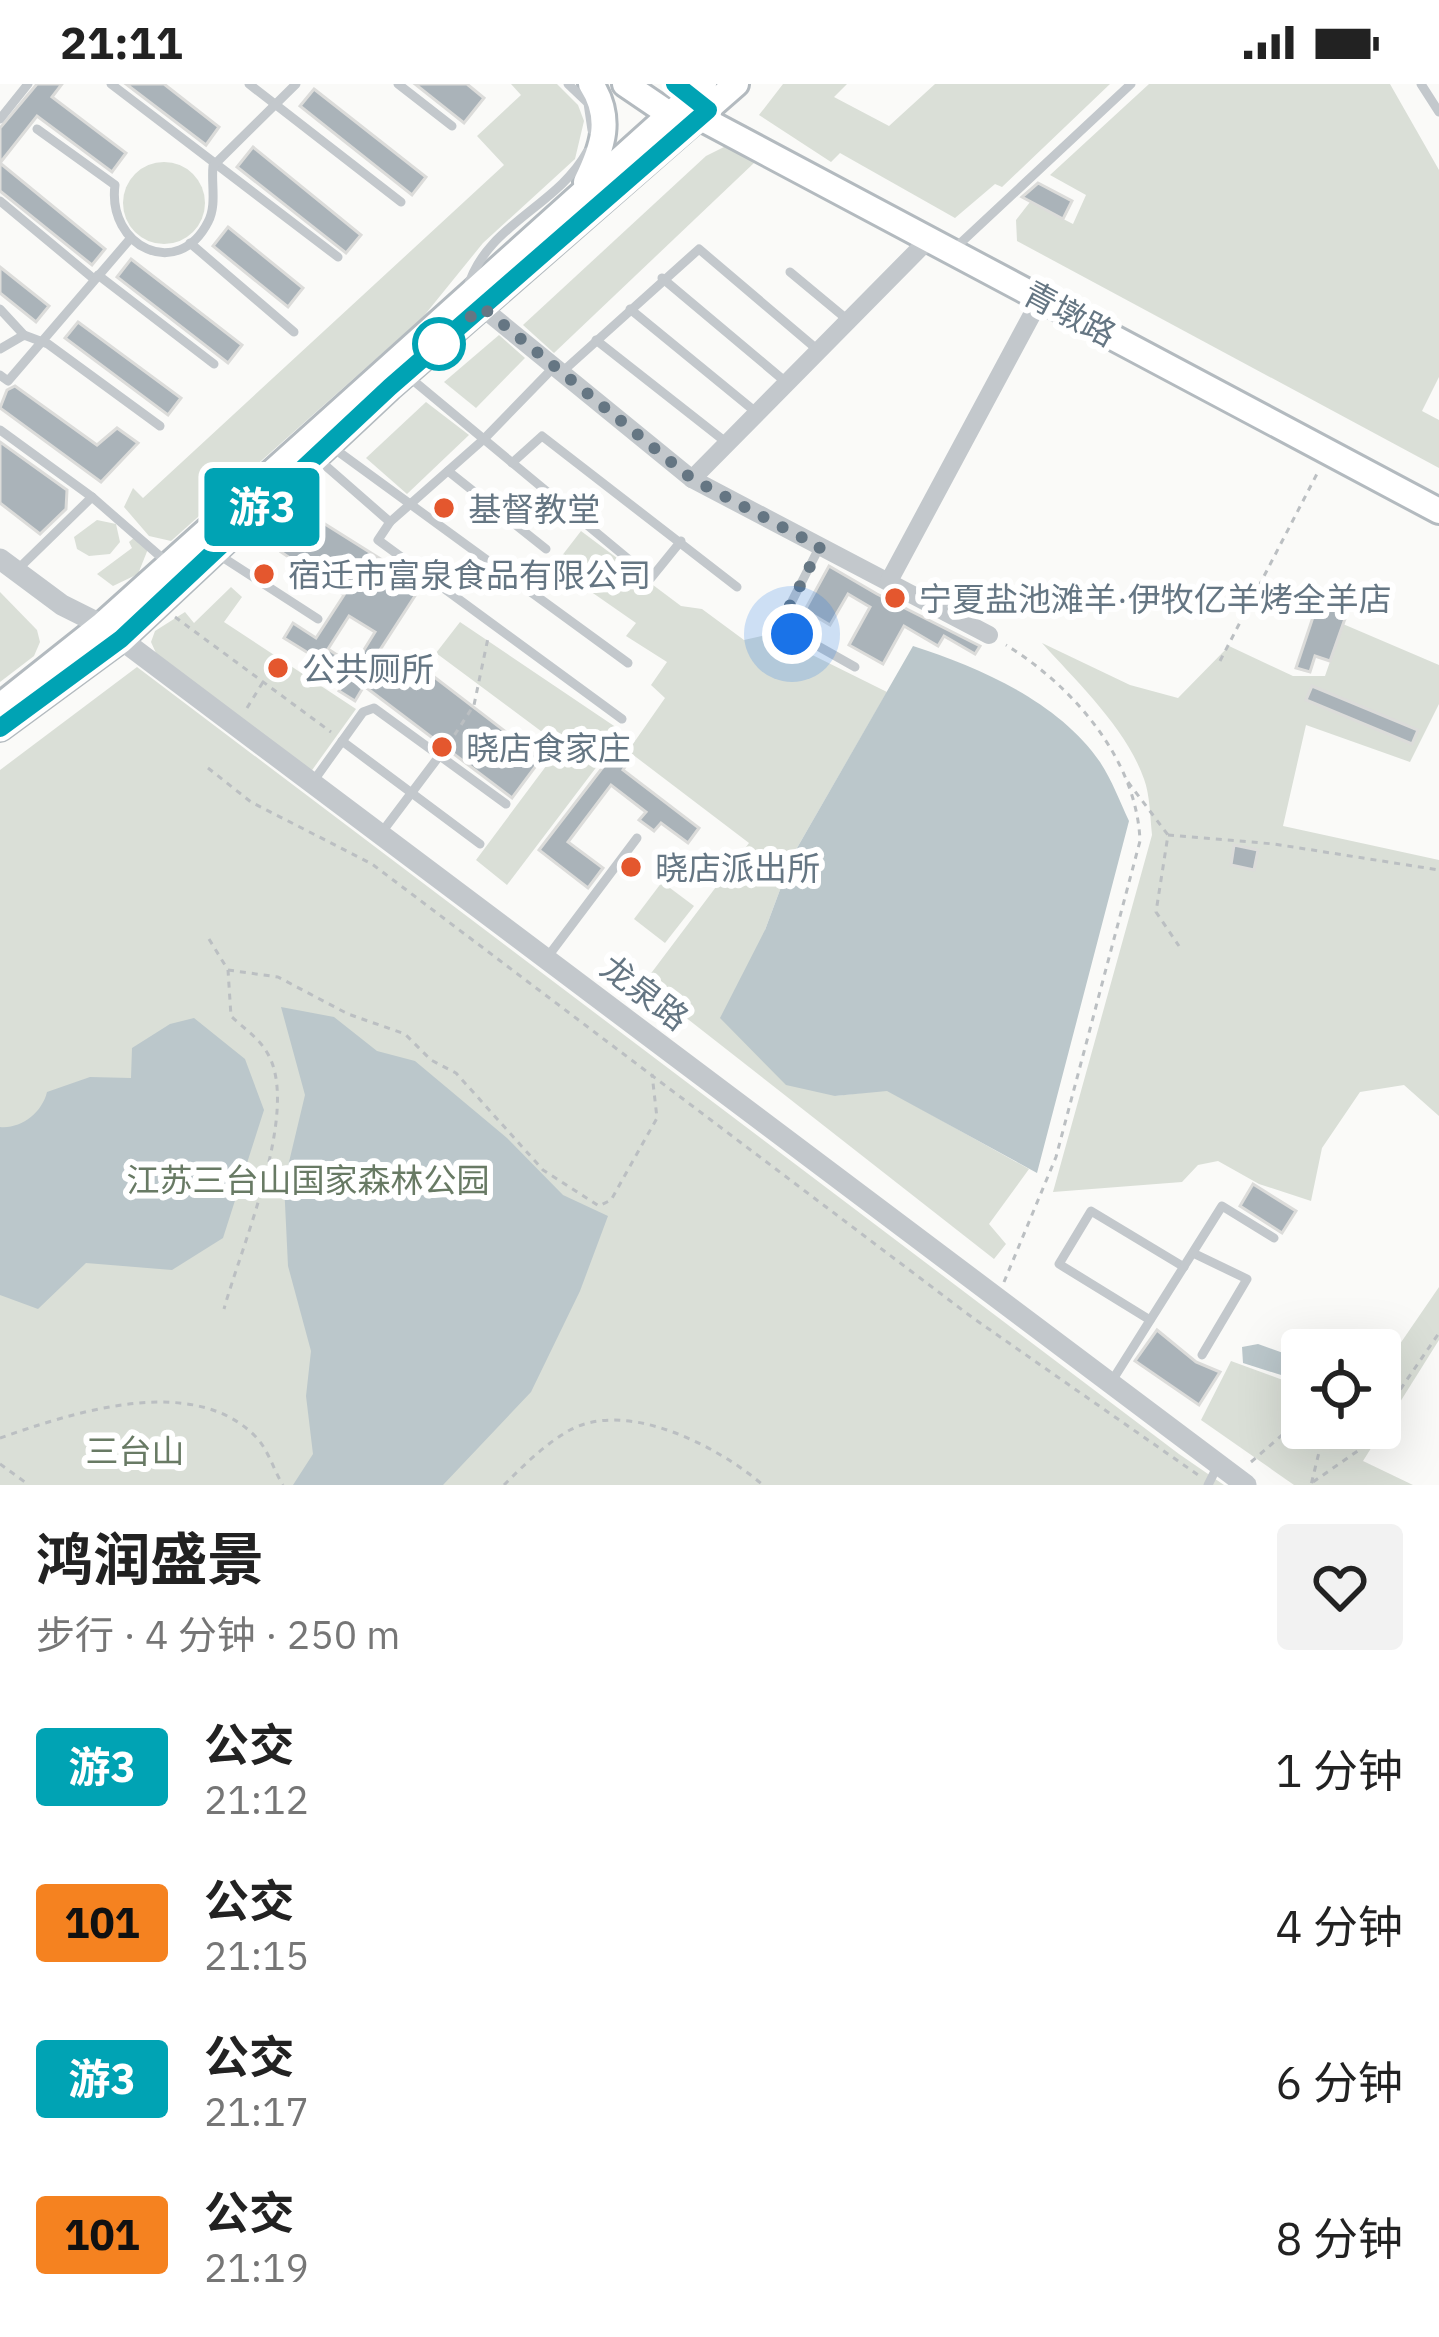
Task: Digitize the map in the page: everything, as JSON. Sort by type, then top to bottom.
[{"type":"main road","points":[[581,192],[606,126],[602,101],[591,84]]},
{"type":"main road","name":"青墩路","points":[[625,84],[691,105],[1439,512]]},
{"type":"main road","points":[[474,300],[581,192],[691,105],[736,84]]},
{"type":"main road","points":[[0,728],[111,632],[169,564],[315,444],[691,105]]},
{"type":"main road","points":[[0,706],[158,604],[315,444]]},
{"type":"street","points":[[692,479],[849,321],[942,244]]},
{"type":"street","points":[[890,581],[1041,298]]},
{"type":"street","points":[[474,300],[692,479],[989,635]]},
{"type":"street","name":"龙泉路","points":[[8,565],[62,605],[111,632],[312,782],[1110,1384],[1223,1479]]},
{"type":"lane","points":[[0,119],[28,84]]},
{"type":"lane","points":[[111,84],[338,256]]},
{"type":"lane","points":[[249,84],[401,202]]},
{"type":"lane","points":[[37,129],[116,185],[115,218],[130,239],[164,253],[190,243],[212,211],[215,164],[296,84]]},
{"type":"lane","points":[[398,84],[452,125]]},
{"type":"lane","points":[[474,300],[473,266],[583,160],[590,147],[588,103],[568,84]]},
{"type":"lane","points":[[942,244],[1131,84]]},
{"type":"lane","points":[[1421,84],[1439,112]]},
{"type":"lane","points":[[0,200],[214,364]]},
{"type":"lane","points":[[0,391],[4,378],[31,359],[40,341],[130,239]]},
{"type":"lane","points":[[190,243],[294,332]]},
{"type":"lane","points":[[622,719],[377,540],[557,370],[699,249],[819,351]]},
{"type":"lane","points":[[790,272],[849,321]]},
{"type":"lane","points":[[662,278],[787,383]]},
{"type":"lane","points":[[0,309],[24,335],[40,341],[160,426]]},
{"type":"lane","points":[[629,309],[758,413]]},
{"type":"lane","points":[[0,349],[24,335]]},
{"type":"lane","points":[[596,340],[727,443]]},
{"type":"lane","points":[[398,368],[651,578],[681,541]]},
{"type":"lane","points":[[0,430],[92,497],[169,564]]},
{"type":"lane","points":[[512,463],[542,436],[737,587]]},
{"type":"lane","points":[[315,444],[628,663]]},
{"type":"lane","points":[[315,444],[391,522]]},
{"type":"lane","points":[[448,471],[546,549]]},
{"type":"lane","points":[[8,565],[92,497]]},
{"type":"lane","points":[[820,547],[786,613],[786,628],[855,667]]},
{"type":"lane","points":[[214,551],[318,619]]},
{"type":"lane","points":[[312,782],[363,712],[374,708],[506,804]]},
{"type":"lane","points":[[342,740],[480,844]]},
{"type":"lane","points":[[380,835],[440,755]]},
{"type":"lane","points":[[546,959],[638,838]]},
{"type":"lane","points":[[1110,1384],[1222,1206],[1274,1238]]},
{"type":"lane","points":[[1150,1320],[1059,1264],[1091,1210],[1184,1267]]},
{"type":"lane","points":[[1193,1252],[1247,1279],[1202,1355]]},
{"type":"path","points":[[1220,661],[1329,452]]},
{"type":"path","points":[[158,604],[342,740]]},
{"type":"path","points":[[440,755],[474,705],[483,652],[496,627]]},
{"type":"path","points":[[989,635],[1030,660],[1089,716],[1127,781],[1139,811],[1140,841],[1052,1172],[997,1298]]},
{"type":"path","points":[[232,723],[263,682]]},
{"type":"path","points":[[208,768],[251,802],[372,864],[974,1318],[1223,1479],[1289,1429],[1321,1444],[1311,1484]]},
{"type":"path","points":[[1127,781],[1148,802],[1168,835],[1156,912],[1180,946]]},
{"type":"path","points":[[1168,835],[1274,844],[1439,870]]},
{"type":"path","points":[[209,939],[228,970],[231,1016],[271,1058],[278,1110],[224,1309]]},
{"type":"path","points":[[228,970],[278,977],[348,1014],[405,1034],[430,1060],[455,1073],[543,1170],[598,1206],[611,1200],[657,1118],[652,1072]]},
{"type":"path","points":[[1401,1389],[1439,1334]]},
{"type":"path","points":[[0,1438],[116,1406],[185,1406],[230,1417],[253,1434],[281,1482]]},
{"type":"path","points":[[504,1485],[574,1427],[616,1422],[701,1444],[763,1485]]},
{"type":"path","points":[[1311,1484],[1360,1449]]},
{"type":"path","points":[[0,1464],[28,1485]]},
{"type":"green space","points":[[511,84],[557,84],[578,105],[584,121],[575,159],[483,243],[423,317],[171,541],[149,536],[124,507],[133,488],[143,498],[504,165],[477,136],[521,95]]},
{"type":"green space","points":[[783,84],[847,84],[834,97],[889,126],[935,84],[1110,84],[1002,187],[995,184],[955,218],[840,153],[831,162],[759,115]]},
{"type":"green space","points":[[1149,84],[1390,84],[1439,170],[1439,377],[1422,411],[1439,420],[1439,468],[1017,241],[1016,220],[1030,202],[1073,224],[1086,195],[1050,175]]},
{"type":"green space","points":[[726,146],[755,162],[554,353],[523,325],[706,156]]},
{"type":"green space","points":[[164,162],[193,174],[205,203],[193,232],[164,244],[135,232],[123,203],[135,174]]},
{"type":"green space","points":[[499,335],[525,358],[476,408],[444,382]]},
{"type":"green space","points":[[426,402],[469,435],[407,494],[366,458]]},
{"type":"green space","points":[[97,520],[116,524],[120,542],[110,554],[89,556],[77,549],[74,537]]},
{"type":"green space","points":[[581,531],[681,606],[702,609],[744,640],[770,634],[887,692],[793,855],[765,930],[835,1096],[887,1090],[1029,1169],[989,1224],[1006,1244],[994,1259],[643,984],[749,843],[628,751],[665,698],[651,685],[667,662],[626,636],[636,623],[554,566]]},
{"type":"green space","points":[[136,536],[148,549],[138,574],[113,586],[97,574],[132,548],[129,542]]},
{"type":"green space","points":[[231,587],[242,597],[224,622],[356,709],[310,773],[160,662],[151,642],[155,631],[185,612],[194,623]]},
{"type":"green space","points":[[0,592],[37,630],[40,642],[34,656],[0,682]]},
{"type":"green space","points":[[460,622],[623,732],[507,885],[476,860],[561,746],[436,653]]},
{"type":"green space","points":[[1343,624],[1439,665],[1439,704],[1410,762],[1306,725],[1283,826],[1439,860],[1439,1116],[1404,1085],[1360,1092],[1322,1148],[1311,1201],[1259,1184],[1218,1161],[1198,1165],[1182,1182],[1053,1192],[1152,835],[1149,799],[1136,760],[1099,706],[1042,643],[1130,685],[1178,698],[1229,646],[1293,676],[1325,676]]},
{"type":"green space","name":"江苏三台山国家森林公园","points":[[137,667],[1224,1485],[0,1485],[0,770]]},
{"type":"green space","points":[[662,882],[694,906],[665,943],[634,919]]},
{"type":"green space","points":[[1439,1287],[1439,1340],[1401,1400],[1401,1342]]},
{"type":"green space","points":[[1231,1361],[1281,1379],[1281,1449],[1371,1449],[1363,1461],[1413,1485],[1294,1485],[1201,1420]]},
{"type":"shaded area","points":[[913,646],[1016,689],[1063,722],[1100,762],[1129,821],[1037,1173],[887,1091],[835,1096],[786,1085],[720,1018],[765,930],[793,855]]},
{"type":"shaded area","points":[[281,1007],[334,1017],[377,1051],[415,1061],[507,1138],[563,1195],[608,1216],[580,1291],[531,1392],[443,1485],[293,1485],[313,1454],[306,1396],[311,1351],[288,1266],[284,1183],[305,1095]]},
{"type":"shaded area","points":[[194,1018],[245,1059],[264,1110],[223,1238],[172,1270],[86,1263],[38,1309],[0,1295],[0,1127],[30,1118],[47,1092],[90,1077],[131,1078],[132,1048],[170,1024]]},
{"type":"shaded area","points":[[1258,1344],[1281,1352],[1281,1375],[1243,1363],[1242,1347]]},
{"type":"building","points":[[37,84],[62,84],[52,97],[126,153],[112,172],[37,116],[0,163],[0,128]]},
{"type":"building","points":[[126,84],[164,84],[219,127],[206,145]]},
{"type":"building","points":[[415,84],[467,84],[484,98],[464,123]]},
{"type":"building","points":[[314,89],[426,177],[412,195],[300,106]]},
{"type":"building","points":[[253,147],[361,235],[346,253],[237,167]]},
{"type":"building","points":[[0,163],[105,249],[92,265],[0,191]]},
{"type":"building","points":[[1038,183],[1072,201],[1063,219],[1022,197]]},
{"type":"building","points":[[228,227],[303,288],[288,307],[213,246]]},
{"type":"building","points":[[131,259],[242,345],[228,363],[117,277]]},
{"type":"building","points":[[0,267],[49,306],[36,322],[0,293]]},
{"type":"building","points":[[78,322],[181,398],[168,415],[65,338]]},
{"type":"building","points":[[15,386],[97,445],[117,428],[138,443],[101,482],[0,408],[7,390]]},
{"type":"building","points":[[0,442],[67,490],[66,509],[40,534],[0,503]]},
{"type":"building","points":[[309,514],[422,585],[380,650],[401,663],[407,656],[541,759],[512,798],[364,686],[355,701],[339,691],[347,677],[284,638],[293,623],[316,638],[344,595],[281,552]],"holes":[[[349,616],[375,632],[354,666],[328,649]]]},
{"type":"building","points":[[829,566],[980,646],[975,654],[944,636],[938,646],[904,626],[883,664],[849,645],[870,607],[848,594],[830,625],[805,610]]},
{"type":"building","points":[[1317,605],[1347,613],[1330,661],[1315,656],[1310,672],[1296,668]]},
{"type":"building","points":[[1312,686],[1418,730],[1412,744],[1306,700]]},
{"type":"building","points":[[613,754],[627,764],[623,770],[699,828],[688,843],[661,823],[654,831],[639,820],[646,812],[611,785],[568,842],[603,868],[588,888],[539,850]]},
{"type":"building","points":[[1234,845],[1258,850],[1254,870],[1231,865]]},
{"type":"building","points":[[1253,1184],[1296,1211],[1282,1233],[1240,1206]]},
{"type":"building","points":[[1157,1330],[1196,1362],[1220,1372],[1199,1405],[1135,1361]]},
{"type":"bus line","name":"游3","points":[[0,728],[121,639],[390,387],[708,110],[675,84]]},
{"type":"place","name":"基督教堂","points":[[444,508]]},
{"type":"place","name":"宿迁市富泉食品有限公司","points":[[264,574]]},
{"type":"place","name":"宁夏盐池滩羊·伊牧亿羊烤全羊店","points":[[895,598]]},
{"type":"place","name":"公共厕所","points":[[278,668]]},
{"type":"place","name":"晓店食家庄","points":[[442,747]]},
{"type":"place","name":"晓店派出所","points":[[631,867]]},
{"type":"route","points":[[439,344],[430,351],[482,307],[692,479],[820,547],[786,613],[786,628],[792,634]]},
{"type":"park label","name":"三台山","points":[[135,1450]]}]
